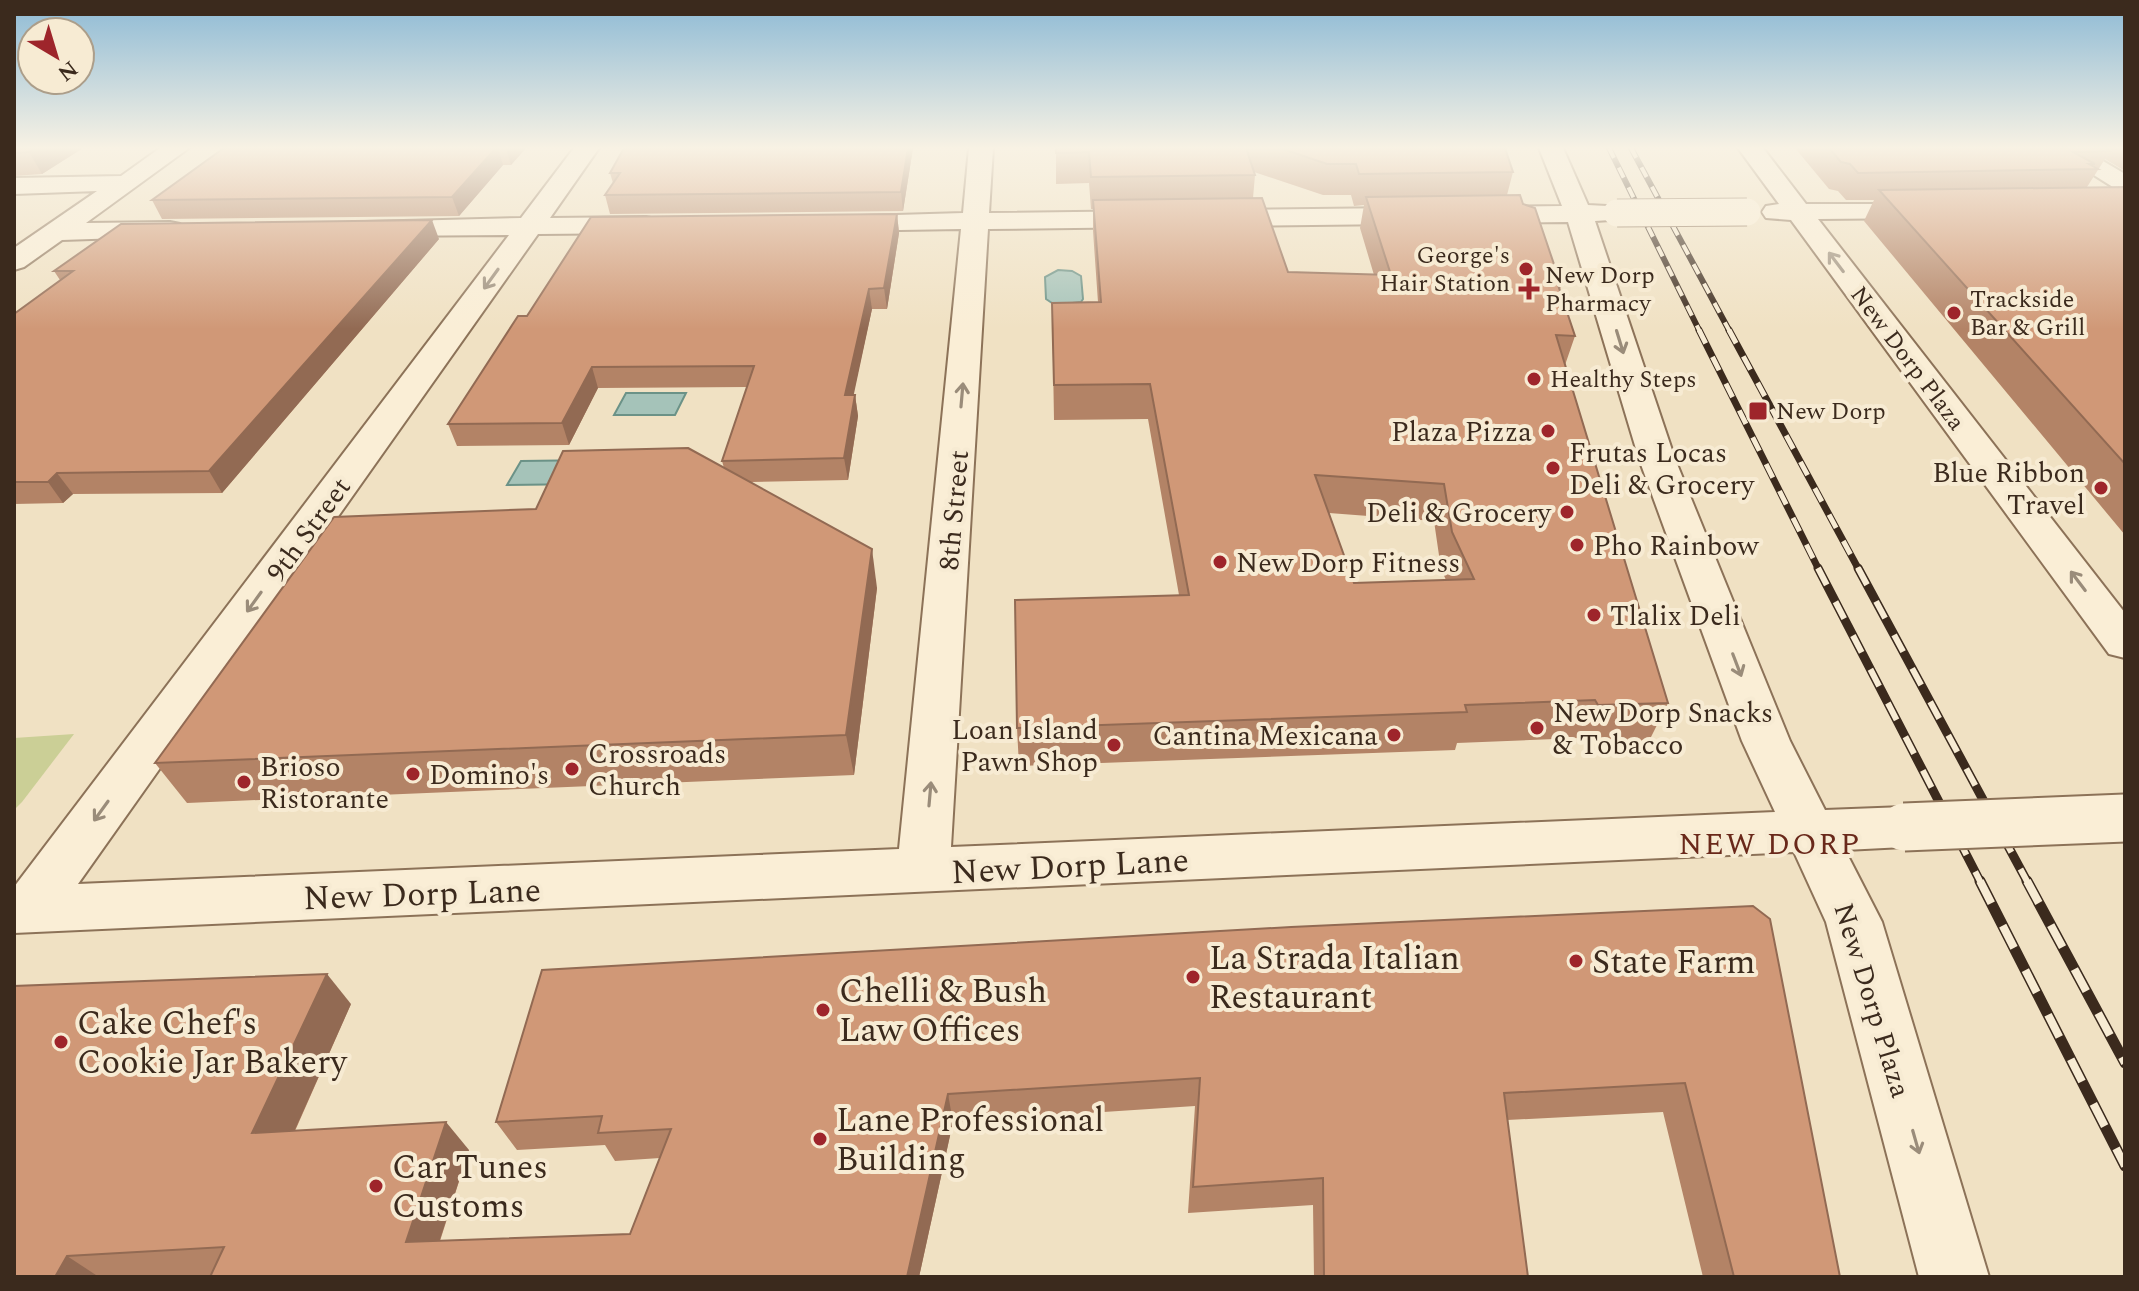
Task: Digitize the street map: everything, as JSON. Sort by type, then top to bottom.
[{"type":"street","points":[[14,261],[90,208]]},
{"type":"street","name":"9th Street","points":[[21,910],[543,208]]},
{"type":"street","name":"8th Street","points":[[923,871],[978,208]]},
{"type":"street","name":"New Dorp Plaza","points":[[1594,208],[1598,214],[1657,459],[1766,741],[1854,922],[1954,1277]]},
{"type":"street","name":"New Dorp Plaza","points":[[1795,208],[2125,643]]},
{"type":"street","points":[[809,223],[1958,210]]},
{"type":"street","points":[[345,229],[668,225]]},
{"type":"street","points":[[56,232],[190,230]]},
{"type":"street","name":"New Dorp Lane","points":[[21,910],[2125,818]]},
{"type":"green space","points":[[74,734],[22,802],[16,808],[14,738]]},
{"type":"water","points":[[1058,270],[1072,271],[1081,276],[1081,302],[1055,305],[1046,299],[1045,277]]},
{"type":"water","points":[[626,393],[686,393],[675,415],[614,415]]},
{"type":"water","points":[[597,460],[585,484],[507,485],[521,461]]},
{"type":"building","points":[[1094,208],[1266,208],[1288,272],[1391,275],[1370,208],[1535,208],[1575,336],[1556,335],[1668,703],[1598,705],[1595,700],[1465,705],[1467,712],[1017,728],[1015,600],[1189,595],[1150,384],[1054,385],[1052,303],[1101,302]],"holes":[[[1315,475],[1444,484],[1452,532],[1474,579],[1354,583]]]},
{"type":"building","points":[[1895,208],[2125,208],[2125,464]]},
{"type":"building","points":[[897,214],[884,288],[869,289],[845,395],[855,395],[844,458],[722,461],[754,366],[592,367],[562,423],[448,424],[518,316],[527,316],[591,217]]},
{"type":"building","points":[[432,220],[209,471],[57,473],[48,482],[14,482],[14,314],[73,271],[54,271],[121,224]]},
{"type":"building","points":[[688,448],[872,549],[846,735],[155,763],[334,517],[536,509],[563,451]]},
{"type":"building","points":[[1753,906],[1770,919],[1840,1277],[1734,1277],[1685,1083],[1504,1093],[1528,1277],[1324,1277],[1323,1178],[1193,1187],[1200,1078],[948,1094],[907,1277],[210,1277],[224,1247],[67,1256],[55,1277],[14,1277],[14,986],[327,974],[252,1133],[446,1122],[406,1242],[630,1234],[671,1129],[598,1133],[602,1116],[496,1122],[542,970],[1291,927]]},
{"type":"railway","points":[[1639,208],[1700,332]]},
{"type":"railway","points":[[1663,208],[1730,332]]},
{"type":"railway","points":[[1729,330],[1859,570]]},
{"type":"railway","points":[[1700,332],[1818,568]]},
{"type":"railway","points":[[1818,568],[1981,883]]},
{"type":"railway","points":[[1858,568],[2028,883]]},
{"type":"railway","points":[[1980,881],[2125,1166]]},
{"type":"railway","points":[[2027,881],[2125,1063]]},
{"type":"place","name":"George's Hair Station","points":[[1526,269]]},
{"type":"place","name":"New Dorp Pharmacy","points":[[1529,289]]},
{"type":"place","name":"Trackside Bar & Grill","points":[[1954,313]]},
{"type":"place","name":"Healthy Steps","points":[[1534,379]]},
{"type":"place","name":"New Dorp","points":[[1758,411]]},
{"type":"place","name":"Plaza Pizza","points":[[1548,431]]},
{"type":"place","name":"Frutas Locas Deli & Grocery","points":[[1553,468]]},
{"type":"place","name":"Blue Ribbon Travel","points":[[2101,488]]},
{"type":"place","name":"Deli & Grocery","points":[[1567,512]]},
{"type":"place","name":"Pho Rainbow","points":[[1577,545]]},
{"type":"place","name":"New Dorp Fitness","points":[[1220,562]]},
{"type":"place","name":"Tlalix Deli","points":[[1594,615]]},
{"type":"place","name":"New Dorp Snacks & Tobacco","points":[[1537,728]]},
{"type":"place","name":"Cantina Mexicana","points":[[1394,735]]},
{"type":"place","name":"Loan Island Pawn Shop","points":[[1114,745]]},
{"type":"place","name":"Crossroads Church","points":[[572,769]]},
{"type":"place","name":"Domino's","points":[[413,774]]},
{"type":"place","name":"Brioso Ristorante","points":[[244,782]]},
{"type":"place","name":"State Farm","points":[[1576,961]]},
{"type":"place","name":"La Strada Italian Restaurant","points":[[1193,977]]},
{"type":"place","name":"Chelli & Bush Law Offices","points":[[823,1010]]},
{"type":"place","name":"Cake Chef's Cookie Jar Bakery","points":[[61,1042]]},
{"type":"place","name":"Lane Professional Building","points":[[820,1139]]},
{"type":"place","name":"Car Tunes Customs","points":[[376,1186]]},
{"type":"district","name":"NEW DORP","points":[[1770,844]]}]
